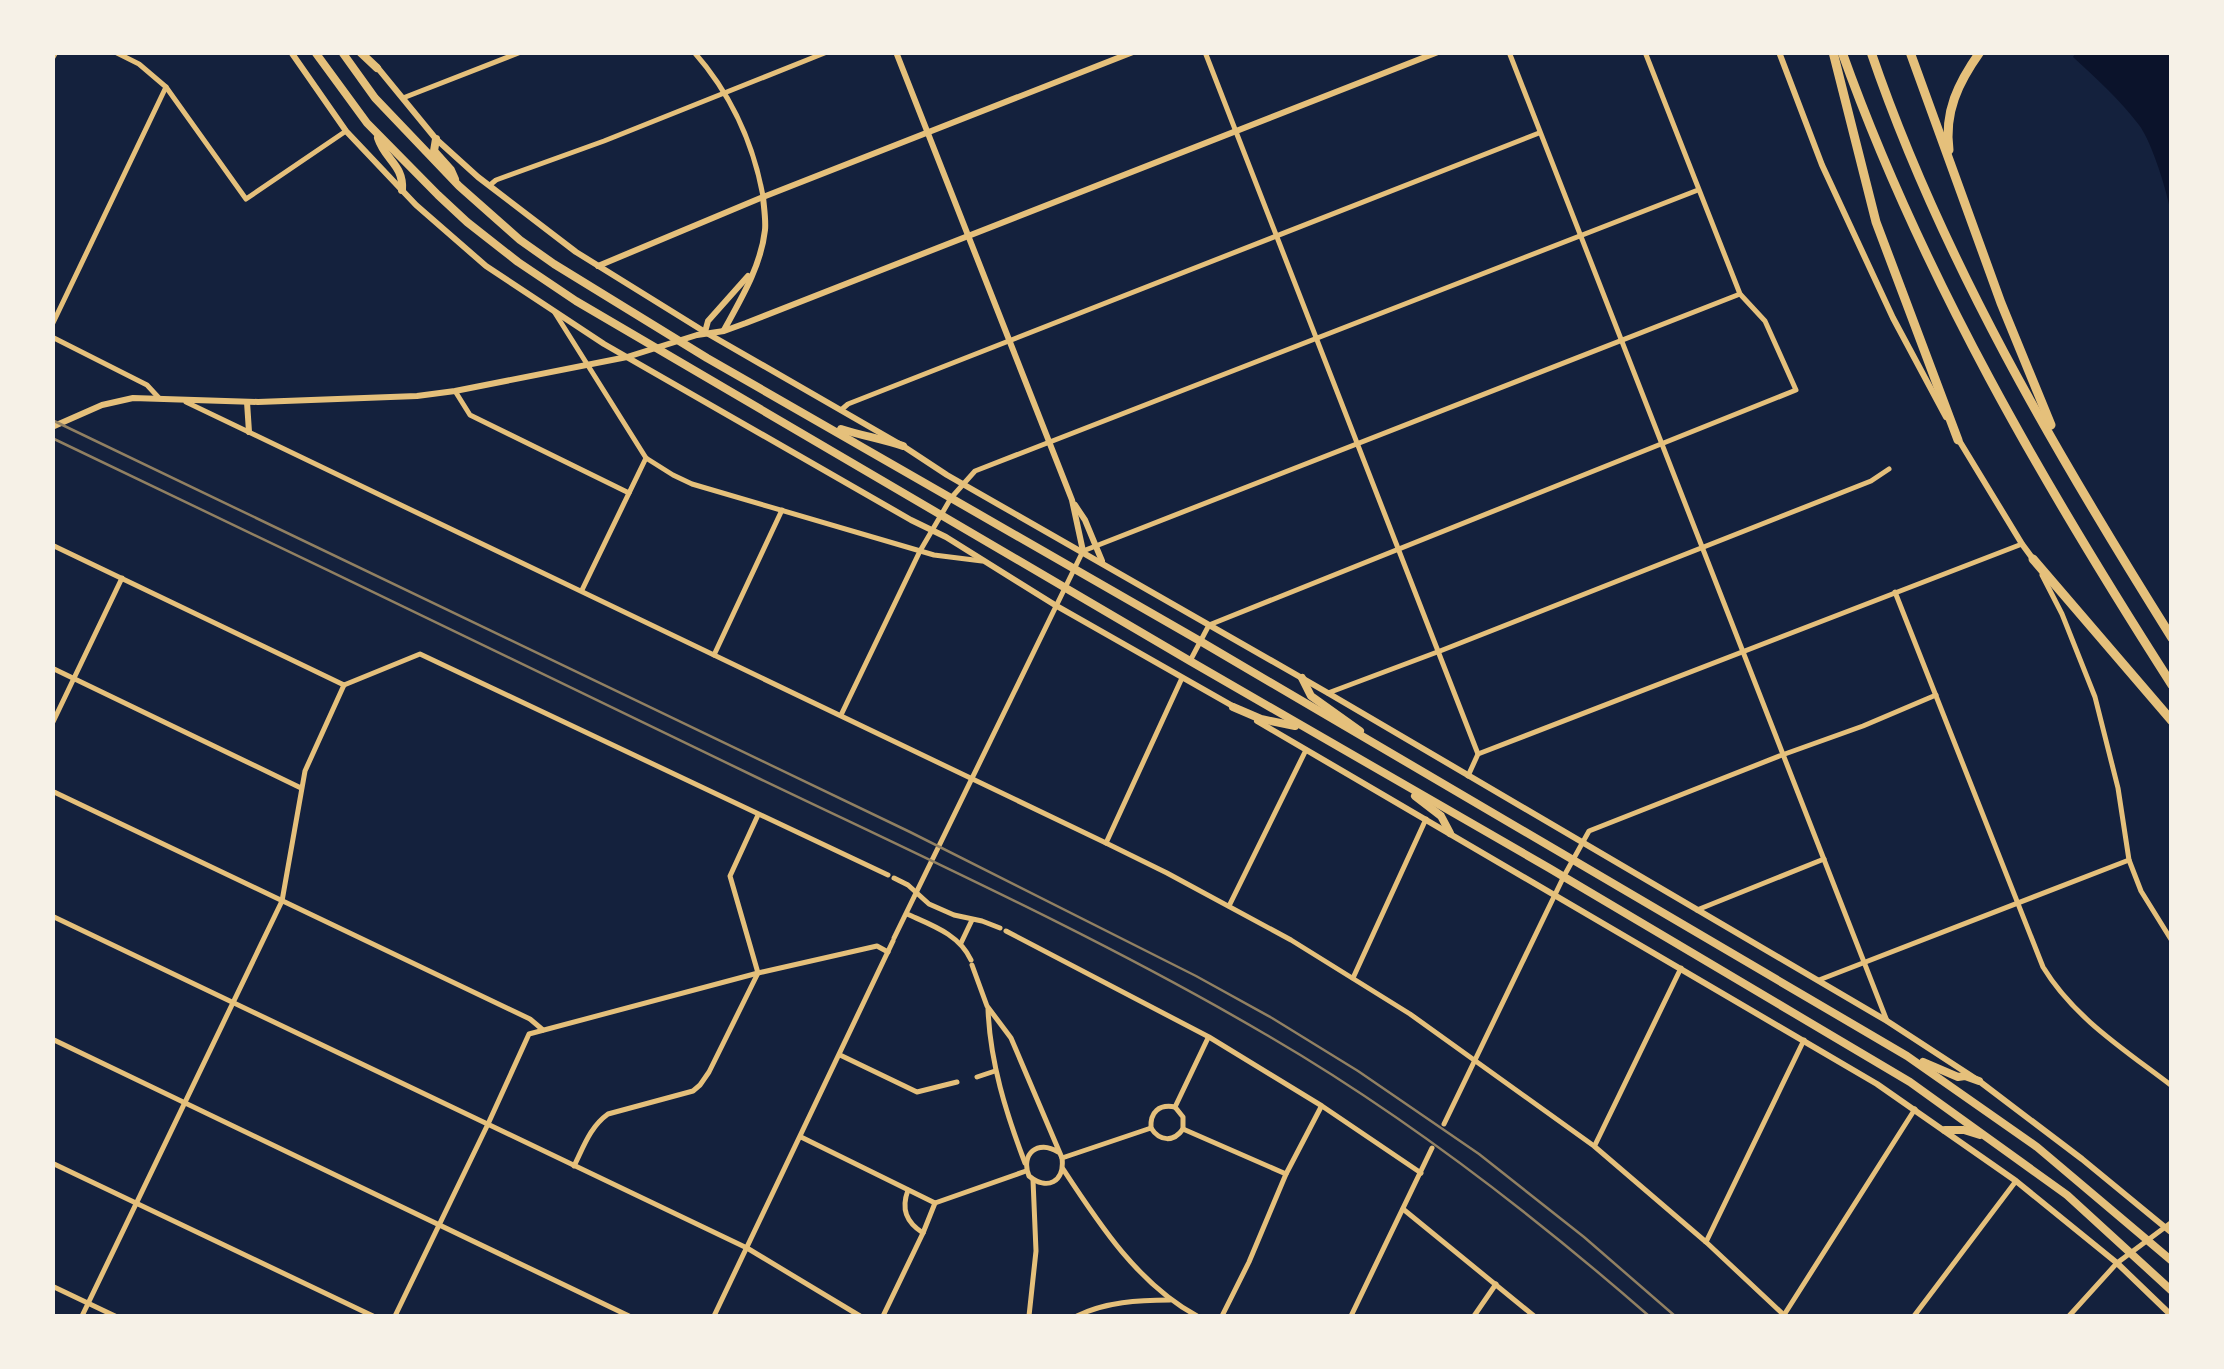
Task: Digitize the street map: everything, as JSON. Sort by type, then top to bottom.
[{"type":"highway","points":[[1833,52],[1876,222],[1958,440]]},
{"type":"highway","points":[[1842,52],[1894,182],[1960,322],[2061,504],[2172,685]]},
{"type":"highway","points":[[1871,52],[1952,249],[2006,355],[2172,638]]},
{"type":"highway","points":[[1910,52],[2006,315],[2065,460]]},
{"type":"highway","points":[[1951,168],[1950,110],[1958,87],[1980,52]]},
{"type":"highway","points":[[2033,559],[2172,722]]},
{"type":"main road","points":[[315,52],[367,123],[467,222],[576,301],[1910,1082],[2067,1195],[2172,1290]]},
{"type":"main road","points":[[342,52],[375,98],[457,183],[520,240],[554,264],[707,358],[1200,641],[1908,1056],[2037,1147],[2172,1260]]},
{"type":"main road","points":[[363,52],[377,68]]},
{"type":"main road","points":[[377,134],[382,149],[400,172],[402,190]]},
{"type":"main road","points":[[436,139],[434,151],[452,170],[457,183]]},
{"type":"main road","points":[[822,422],[903,446]]},
{"type":"main road","points":[[1302,678],[1311,696],[1379,746]]},
{"type":"main road","points":[[1233,706],[1310,731]]},
{"type":"main road","points":[[1392,778],[1441,816],[1450,834]]},
{"type":"main road","points":[[1908,1056],[1958,1077],[1979,1081]]},
{"type":"main road","points":[[1945,1130],[1964,1130],[1988,1137]]},
{"type":"street","points":[[115,52],[140,64],[166,87],[246,200],[346,131]]},
{"type":"street","points":[[291,52],[346,131],[432,220],[486,266],[555,313],[1804,1040],[1915,1109],[2016,1181],[2117,1263],[2172,1316]]},
{"type":"street","points":[[402,98],[521,52]]},
{"type":"street","points":[[694,52],[724,92],[745,131],[764,197],[764,230],[755,268],[724,331]]},
{"type":"street","points":[[490,185],[826,52]]},
{"type":"street","points":[[896,52],[1072,500],[1083,551]]},
{"type":"street","points":[[597,266],[1133,52]]},
{"type":"street","points":[[1205,52],[1478,754]]},
{"type":"street","points":[[52,426],[102,405],[133,398],[247,402],[455,391],[590,366],[705,332],[724,331],[1438,52]]},
{"type":"street","points":[[1509,52],[1886,1020]]},
{"type":"street","points":[[1190,661],[1208,624],[1796,390],[1766,322],[1740,294],[1645,52]]},
{"type":"street","points":[[1779,52],[1838,198],[1893,318],[1958,440],[2033,559],[2062,614],[2095,697],[2118,788],[2129,860],[2141,890],[2172,942]]},
{"type":"street","points":[[377,68],[436,139],[597,266],[1819,980],[1979,1081],[2170,1228],[2117,1263],[2069,1316]]},
{"type":"street","points":[[52,325],[166,87]]},
{"type":"street","points":[[841,410],[1540,132]]},
{"type":"street","points":[[841,715],[920,550],[951,498],[975,472],[1698,190]]},
{"type":"street","points":[[705,332],[708,321],[755,268]]},
{"type":"street","points":[[714,1316],[1083,551],[1740,294]]},
{"type":"street","points":[[555,313],[646,458],[682,480],[934,555],[982,561]]},
{"type":"street","points":[[52,337],[147,385],[159,398]]},
{"type":"street","points":[[455,391],[470,414],[629,493]]},
{"type":"street","points":[[182,400],[972,778],[1230,906],[1410,1014],[1594,1146],[1706,1242],[1784,1316],[1915,1109]]},
{"type":"street","points":[[247,402],[249,432]]},
{"type":"street","points":[[581,591],[646,458]]},
{"type":"street","points":[[1328,692],[1871,481],[1889,469]]},
{"type":"street","points":[[1072,500],[1102,561]]},
{"type":"street","points":[[714,655],[782,510]]},
{"type":"street","points":[[1468,776],[1478,754],[2022,544]]},
{"type":"street","points":[[52,545],[344,685]]},
{"type":"street","points":[[52,724],[122,578]]},
{"type":"street","points":[[1895,592],[2043,967],[2069,1004],[2172,1086]]},
{"type":"street","points":[[82,1316],[282,901],[305,771],[344,685],[420,654],[908,885],[929,904],[954,916],[1003,929],[1208,1037],[1322,1106],[1420,1173]]},
{"type":"street","points":[[52,668],[301,788]]},
{"type":"street","points":[[1106,843],[1182,676]]},
{"type":"street","points":[[1444,1124],[1588,832],[1936,695]]},
{"type":"street","points":[[1230,906],[1306,750]]},
{"type":"street","points":[[52,791],[530,1019],[543,1030]]},
{"type":"street","points":[[574,1166],[590,1132],[608,1114],[693,1091],[709,1072],[758,974],[730,876],[758,814]]},
{"type":"street","points":[[1352,978],[1426,820]]},
{"type":"street","points":[[1697,910],[1824,858]]},
{"type":"street","points":[[1819,980],[2129,860]]},
{"type":"street","points":[[906,914],[961,943],[987,1006],[995,1071],[1033,1180],[1036,1251],[1029,1316]]},
{"type":"street","points":[[52,916],[747,1248],[860,1316]]},
{"type":"street","points":[[961,943],[972,920]]},
{"type":"street","points":[[395,1316],[528,1034],[877,946],[888,952]]},
{"type":"street","points":[[1594,1146],[1681,968]]},
{"type":"street","points":[[987,1006],[1011,1038],[1063,1170],[1110,1238],[1170,1300],[1197,1316]]},
{"type":"street","points":[[1175,1107],[1208,1037]]},
{"type":"street","points":[[52,1039],[628,1316]]},
{"type":"street","points":[[1706,1242],[1804,1040]]},
{"type":"street","points":[[840,1055],[917,1092],[957,1082]]},
{"type":"street","points":[[976,1077],[995,1071]]},
{"type":"street","points":[[1222,1316],[1286,1174],[1322,1106]]},
{"type":"street","points":[[1175,1107],[1184,1117],[1183,1129],[1174,1138],[1160,1138],[1151,1128],[1150,1120],[1154,1112],[1175,1107]]},
{"type":"street","points":[[1060,1155],[1151,1128]]},
{"type":"street","points":[[1183,1129],[1286,1174]]},
{"type":"street","points":[[800,1136],[935,1203]]},
{"type":"street","points":[[1026,1168],[1034,1149],[1051,1147],[1060,1155]]},
{"type":"street","points":[[1351,1316],[1432,1148]]},
{"type":"street","points":[[52,1163],[373,1316]]},
{"type":"street","points":[[883,1316],[935,1203],[1026,1168]]},
{"type":"street","points":[[1033,1180],[1050,1183],[1063,1170]]},
{"type":"street","points":[[1914,1316],[2016,1181]]},
{"type":"street","points":[[908,1190],[904,1200],[906,1216],[923,1232]]},
{"type":"street","points":[[1403,1208],[1534,1316]]},
{"type":"street","points":[[1474,1316],[1496,1284]]},
{"type":"street","points":[[52,1286],[115,1316]]},
{"type":"street","points":[[1077,1316],[1110,1305],[1170,1300]]},
{"type":"water","points":[[2076,52],[2171,53],[2171,215],[2159,168],[2144,133],[2116,98],[2073,57]]},
{"type":"railway","points":[[52,420],[910,832],[1196,976],[1358,1071],[1479,1154],[1675,1316]]},
{"type":"railway","points":[[52,438],[1013,900],[1203,999],[1316,1065],[1416,1131],[1512,1202],[1649,1316]]}]
